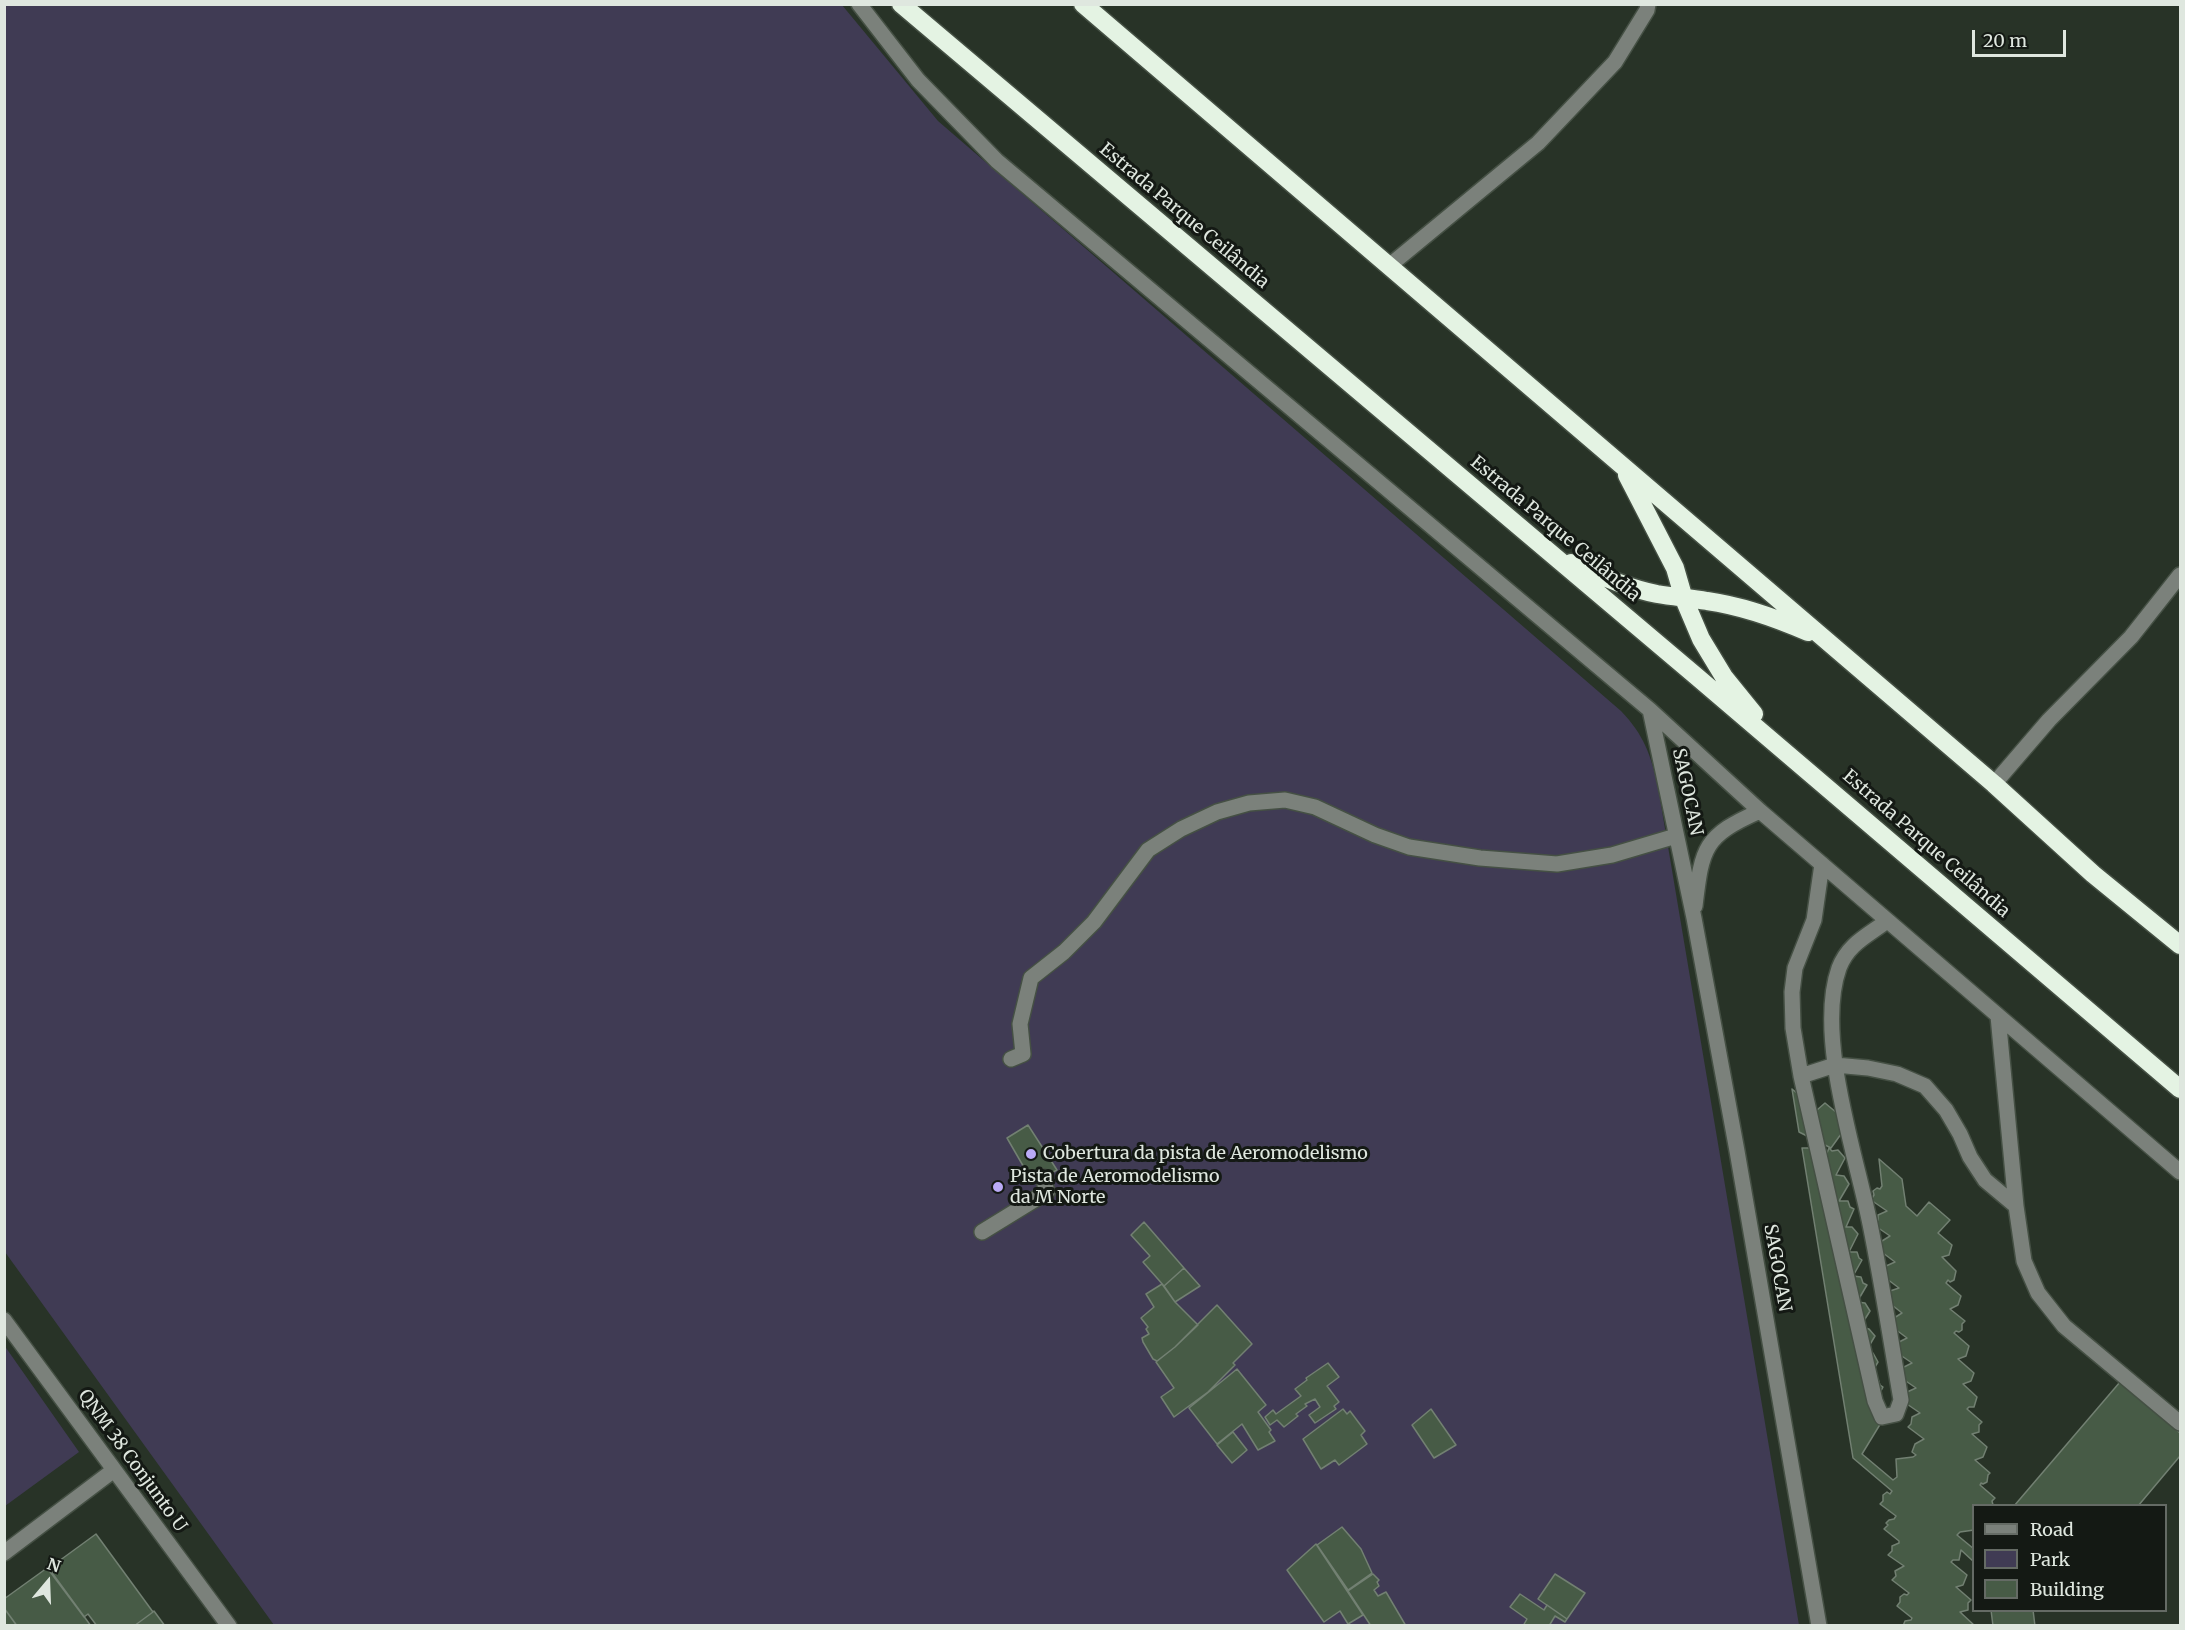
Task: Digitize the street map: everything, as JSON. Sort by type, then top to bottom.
[{"type":"highway","name":"Estrada Parque Ceilândia","points":[[901,4],[2181,1089]]},
{"type":"highway","points":[[1083,4],[1994,784],[2093,874],[2181,945]]},
{"type":"highway","points":[[1622,465],[1675,568],[1684,598],[1701,639],[1724,677],[1779,747]]},
{"type":"highway","points":[[1553,555],[1610,580],[1655,594],[1707,600],[1748,610],[1784,622],[1828,642]]},
{"type":"street","points":[[859,4],[918,80],[997,161],[1650,710],[1760,811],[2181,1172]]},
{"type":"street","points":[[1389,266],[1538,143],[1615,62],[1647,10],[1648,4]]},
{"type":"street","points":[[1994,784],[2049,720],[2131,637],[2181,575]]},
{"type":"street","name":"SAGOCAN","points":[[1650,710],[1694,918],[1737,1151],[1819,1626]]},
{"type":"street","points":[[1011,1059],[1023,1054],[1020,1024],[1031,978],[1064,952],[1094,922],[1148,850],[1181,829],[1217,812],[1249,803],[1285,800],[1315,807],[1375,835],[1409,847],[1480,858],[1557,864],[1612,855],[1676,836]]},
{"type":"street","name":"SAGOCAN","points":[[1694,918],[1700,866],[1712,840],[1731,824],[1760,811]]},
{"type":"street","points":[[1822,864],[1814,920],[1795,968],[1792,992],[1793,1028],[1801,1076],[1875,1401],[1882,1417],[1896,1414],[1901,1400],[1870,1225],[1835,1065],[1832,1003],[1839,969],[1849,949],[1887,921]]},
{"type":"street","points":[[1998,1016],[2016,1206],[2024,1261],[2038,1293],[2064,1326],[2181,1423]]},
{"type":"street","points":[[1801,1076],[1835,1065],[1897,1074],[1925,1086],[1947,1110],[1970,1157],[1985,1180],[2016,1206]]},
{"type":"street","points":[[982,1232],[1047,1192],[1043,1177]]},
{"type":"street","name":"QNM 38 Conjunto U","points":[[4,1320],[229,1626]]},
{"type":"street","points":[[4,1553],[114,1470]]},
{"type":"green space","points":[[4,5],[842,5],[938,121],[1621,711],[1636,728],[1649,755],[1658,787],[1799,1625],[274,1625],[5,1252]]},
{"type":"green space","points":[[4,1345],[79,1452],[5,1506],[4,1506]]},
{"type":"building","points":[[1792,1089],[1817,1110],[1825,1103],[1849,1123],[1831,1148],[1799,1132]]},
{"type":"building","name":"Cobertura da pista de Aeromodelismo","points":[[1028,1125],[1057,1170],[1033,1183],[1007,1138]]},
{"type":"building","points":[[1802,1148],[1814,1148],[1827,1153],[1829,1148],[1832,1151],[1838,1150],[1845,1158],[1836,1175],[1844,1176],[1849,1184],[1839,1201],[1848,1201],[1850,1207],[1854,1209],[1846,1227],[1852,1227],[1858,1234],[1849,1252],[1857,1252],[1862,1260],[1853,1276],[1861,1277],[1863,1283],[1867,1285],[1857,1302],[1865,1303],[1870,1311],[1860,1327],[1869,1329],[1875,1336],[1865,1353],[1873,1353],[1878,1362],[1868,1379],[1878,1379],[1883,1387],[1874,1404],[1887,1413],[1862,1454],[1893,1480],[1897,1477],[1896,1459],[1916,1455],[1912,1452],[1915,1444],[1924,1439],[1908,1427],[1912,1417],[1920,1413],[1904,1402],[1907,1392],[1916,1388],[1900,1377],[1902,1368],[1912,1363],[1896,1352],[1899,1342],[1907,1338],[1891,1326],[1894,1318],[1902,1313],[1887,1301],[1890,1291],[1899,1288],[1883,1276],[1886,1266],[1895,1262],[1879,1250],[1882,1241],[1890,1236],[1874,1225],[1878,1220],[1878,1215],[1887,1211],[1871,1200],[1874,1195],[1873,1191],[1882,1186],[1879,1159],[1902,1179],[1906,1206],[1917,1216],[1929,1202],[1950,1220],[1938,1233],[1952,1245],[1949,1255],[1942,1257],[1956,1271],[1954,1280],[1950,1282],[1948,1280],[1946,1283],[1961,1296],[1958,1305],[1950,1309],[1965,1321],[1962,1324],[1962,1330],[1954,1333],[1969,1346],[1966,1356],[1958,1359],[1974,1373],[1971,1381],[1963,1384],[1977,1397],[1974,1407],[1967,1409],[1982,1422],[1979,1425],[1979,1432],[1972,1434],[1987,1447],[1983,1457],[1975,1460],[1990,1473],[1987,1482],[1980,1485],[1995,1498],[1993,1504],[1972,1504],[1972,1530],[1960,1532],[1957,1535],[1972,1547],[1972,1560],[1961,1550],[1959,1560],[1951,1562],[1967,1575],[1963,1585],[1956,1587],[1971,1600],[1968,1603],[1968,1610],[1960,1612],[1975,1626],[1903,1626],[1905,1621],[1912,1618],[1897,1606],[1900,1597],[1909,1593],[1892,1580],[1896,1576],[1895,1571],[1904,1566],[1888,1555],[1892,1551],[1892,1546],[1899,1541],[1884,1529],[1888,1525],[1886,1523],[1896,1516],[1880,1504],[1883,1501],[1883,1495],[1887,1492],[1890,1494],[1892,1491],[1853,1458]]},
{"type":"building","points":[[1144,1222],[1184,1268],[1164,1286],[1143,1262],[1150,1256],[1131,1235]]},
{"type":"building","points":[[1184,1268],[1200,1286],[1175,1302],[1164,1286]]},
{"type":"building","points":[[1162,1284],[1175,1302],[1198,1325],[1157,1361],[1153,1359],[1143,1342],[1142,1338],[1149,1334],[1146,1329],[1148,1327],[1141,1318],[1154,1307],[1146,1294]]},
{"type":"building","points":[[1217,1305],[1252,1344],[1208,1392],[1174,1417],[1161,1397],[1174,1388],[1156,1362],[1175,1347]]},
{"type":"building","points":[[1328,1363],[1339,1377],[1327,1386],[1339,1402],[1334,1406],[1336,1409],[1315,1423],[1309,1415],[1320,1407],[1315,1399],[1305,1404],[1307,1406],[1296,1414],[1298,1416],[1284,1427],[1277,1420],[1270,1425],[1265,1417],[1273,1410],[1276,1414],[1301,1396],[1295,1389],[1307,1380],[1306,1378]]},
{"type":"building","points":[[1237,1369],[1266,1405],[1258,1412],[1271,1430],[1269,1432],[1275,1441],[1258,1450],[1242,1424],[1217,1444],[1189,1408]]},
{"type":"building","points":[[2120,1382],[2180,1433],[2180,1456],[2140,1504],[2016,1504]]},
{"type":"building","points":[[1343,1409],[1347,1414],[1350,1411],[1365,1431],[1361,1435],[1367,1444],[1339,1465],[1335,1460],[1321,1469],[1303,1439]]},
{"type":"building","points":[[1431,1409],[1456,1445],[1434,1458],[1412,1425]]},
{"type":"building","points":[[1233,1432],[1247,1450],[1232,1463],[1217,1445]]},
{"type":"building","points":[[1342,1527],[1361,1549],[1372,1573],[1348,1590],[1317,1545]]},
{"type":"building","points":[[96,1534],[153,1612],[134,1626],[97,1626],[88,1614],[84,1617],[48,1569]]},
{"type":"building","points":[[1316,1544],[1363,1615],[1348,1624],[1340,1611],[1324,1622],[1287,1570]]},
{"type":"building","points":[[47,1568],[91,1626],[17,1626],[4,1608],[4,1599]]},
{"type":"building","points":[[1373,1574],[1379,1580],[1377,1582],[1379,1586],[1374,1590],[1378,1596],[1386,1592],[1406,1626],[1371,1626],[1348,1591]]},
{"type":"building","points":[[1555,1574],[1585,1593],[1567,1619],[1538,1599]]},
{"type":"building","points":[[1520,1594],[1544,1610],[1547,1605],[1567,1619],[1565,1622],[1555,1616],[1549,1626],[1523,1626],[1527,1619],[1510,1607]]},
{"type":"building","points":[[4,1608],[15,1623],[17,1626],[4,1626]]},
{"type":"building","points":[[153,1612],[165,1626],[134,1626]]},
{"type":"building","points":[[1991,1612],[2033,1612],[2035,1626],[1993,1626]]},
{"type":"place","name":"Cobertura da pista de Aeromodelismo","points":[[1031,1154]]},
{"type":"place","name":"Pista de Aeromodelismo da M Norte","points":[[998,1187]]}]
